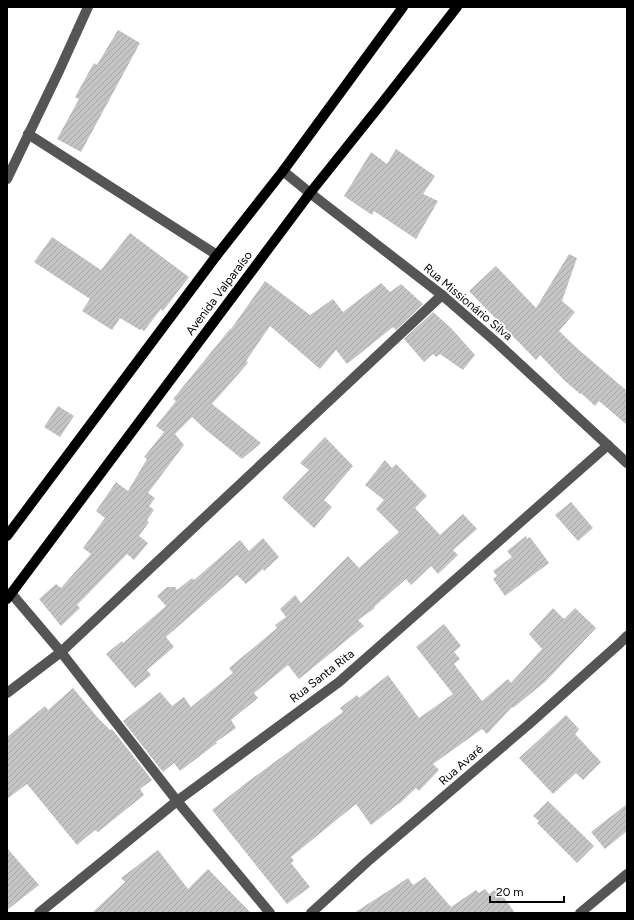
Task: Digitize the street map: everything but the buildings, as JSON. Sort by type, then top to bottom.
[{"type":"main road","name":"Avenida Valparaíso","points":[[7,536],[217,255],[283,171],[403,7]]},
{"type":"main road","name":"Avenida Valparaíso","points":[[9,596],[310,193],[457,7]]},
{"type":"street","points":[[7,179],[88,7]]},
{"type":"street","points":[[28,134],[217,255]]},
{"type":"street","name":"Rua Missionário Silva","points":[[283,171],[442,295],[496,342],[627,463]]},
{"type":"street","points":[[7,693],[61,652],[442,295]]},
{"type":"street","name":"Rua Santa Rita","points":[[39,913],[177,801],[339,682],[608,445]]},
{"type":"street","points":[[9,596],[61,652],[177,801],[270,913]]},
{"type":"street","name":"Rua Avaré","points":[[311,913],[367,862],[528,725],[627,636]]},
{"type":"street","points":[[580,913],[627,874]]}]
